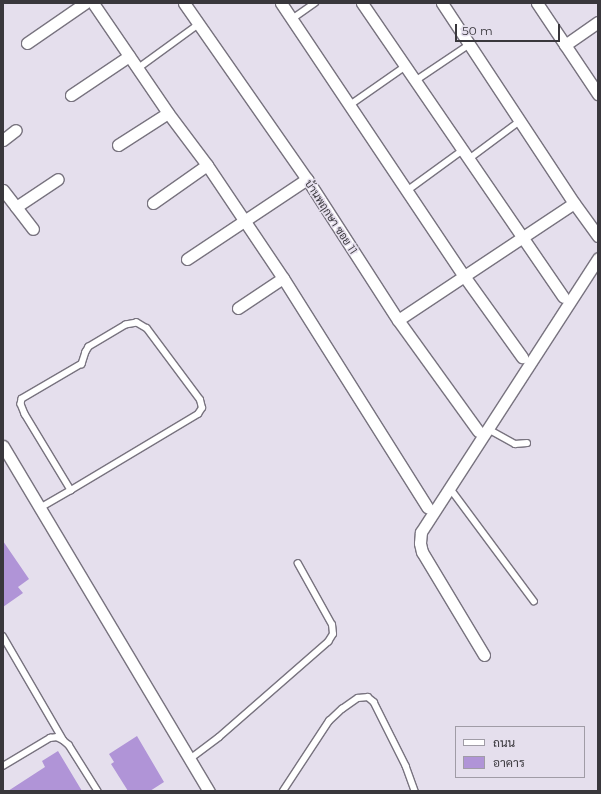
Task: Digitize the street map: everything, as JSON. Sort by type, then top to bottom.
[{"type":"street","points":[[27,43],[85,3]]},
{"type":"street","points":[[92,3],[168,114],[207,165],[282,278],[427,507]]},
{"type":"street","name":"บ้านพฤกษา ซอย 11","points":[[184,3],[307,179],[398,320],[483,430]]},
{"type":"street","points":[[281,3],[408,190],[464,276],[522,357]]},
{"type":"street","points":[[362,3],[521,238],[563,297]]},
{"type":"street","points":[[442,3],[574,203],[598,236]]},
{"type":"street","points":[[537,3],[565,44],[594,82],[598,94]]},
{"type":"street","points":[[565,44],[598,22]]},
{"type":"street","points":[[71,95],[129,56]]},
{"type":"street","points":[[118,145],[168,114]]},
{"type":"street","points":[[3,140],[16,130]]},
{"type":"street","points":[[154,203],[207,165]]},
{"type":"street","points":[[16,207],[58,179]]},
{"type":"street","points":[[187,259],[307,179]]},
{"type":"street","points":[[3,190],[33,229]]},
{"type":"street","points":[[398,320],[574,203]]},
{"type":"street","points":[[484,655],[422,552],[420,543],[422,532],[450,488],[483,430],[598,258]]},
{"type":"street","points":[[238,308],[282,278]]},
{"type":"street","points":[[3,447],[209,791]]},
{"type":"lane","points":[[292,19],[315,3]]},
{"type":"lane","points":[[137,68],[199,24]]},
{"type":"lane","points":[[416,81],[470,44]]},
{"type":"lane","points":[[350,105],[406,66]]},
{"type":"lane","points":[[408,190],[521,121]]},
{"type":"lane","points":[[40,508],[71,490],[198,414],[202,408],[200,400],[147,329],[137,323],[126,325],[89,347],[82,364],[22,399],[21,404],[25,414],[71,490]]},
{"type":"lane","points":[[483,430],[515,444],[526,443]]},
{"type":"lane","points":[[450,488],[534,601]]},
{"type":"lane","points":[[190,759],[219,737],[328,642],[333,634],[332,625],[298,564]]},
{"type":"lane","points":[[3,636],[63,740]]},
{"type":"lane","points":[[283,791],[329,721],[342,709],[358,698],[368,697],[374,702],[406,766],[415,791]]},
{"type":"lane","points":[[3,766],[50,738],[57,737],[69,745],[98,791]]},
{"type":"building","points":[[3,541],[29,579],[18,587],[23,593],[3,607]]},
{"type":"building","points":[[137,736],[164,782],[150,791],[128,791],[111,764],[114,762],[109,754]]},
{"type":"building","points":[[58,751],[82,791],[8,791],[45,767],[42,761]]}]
